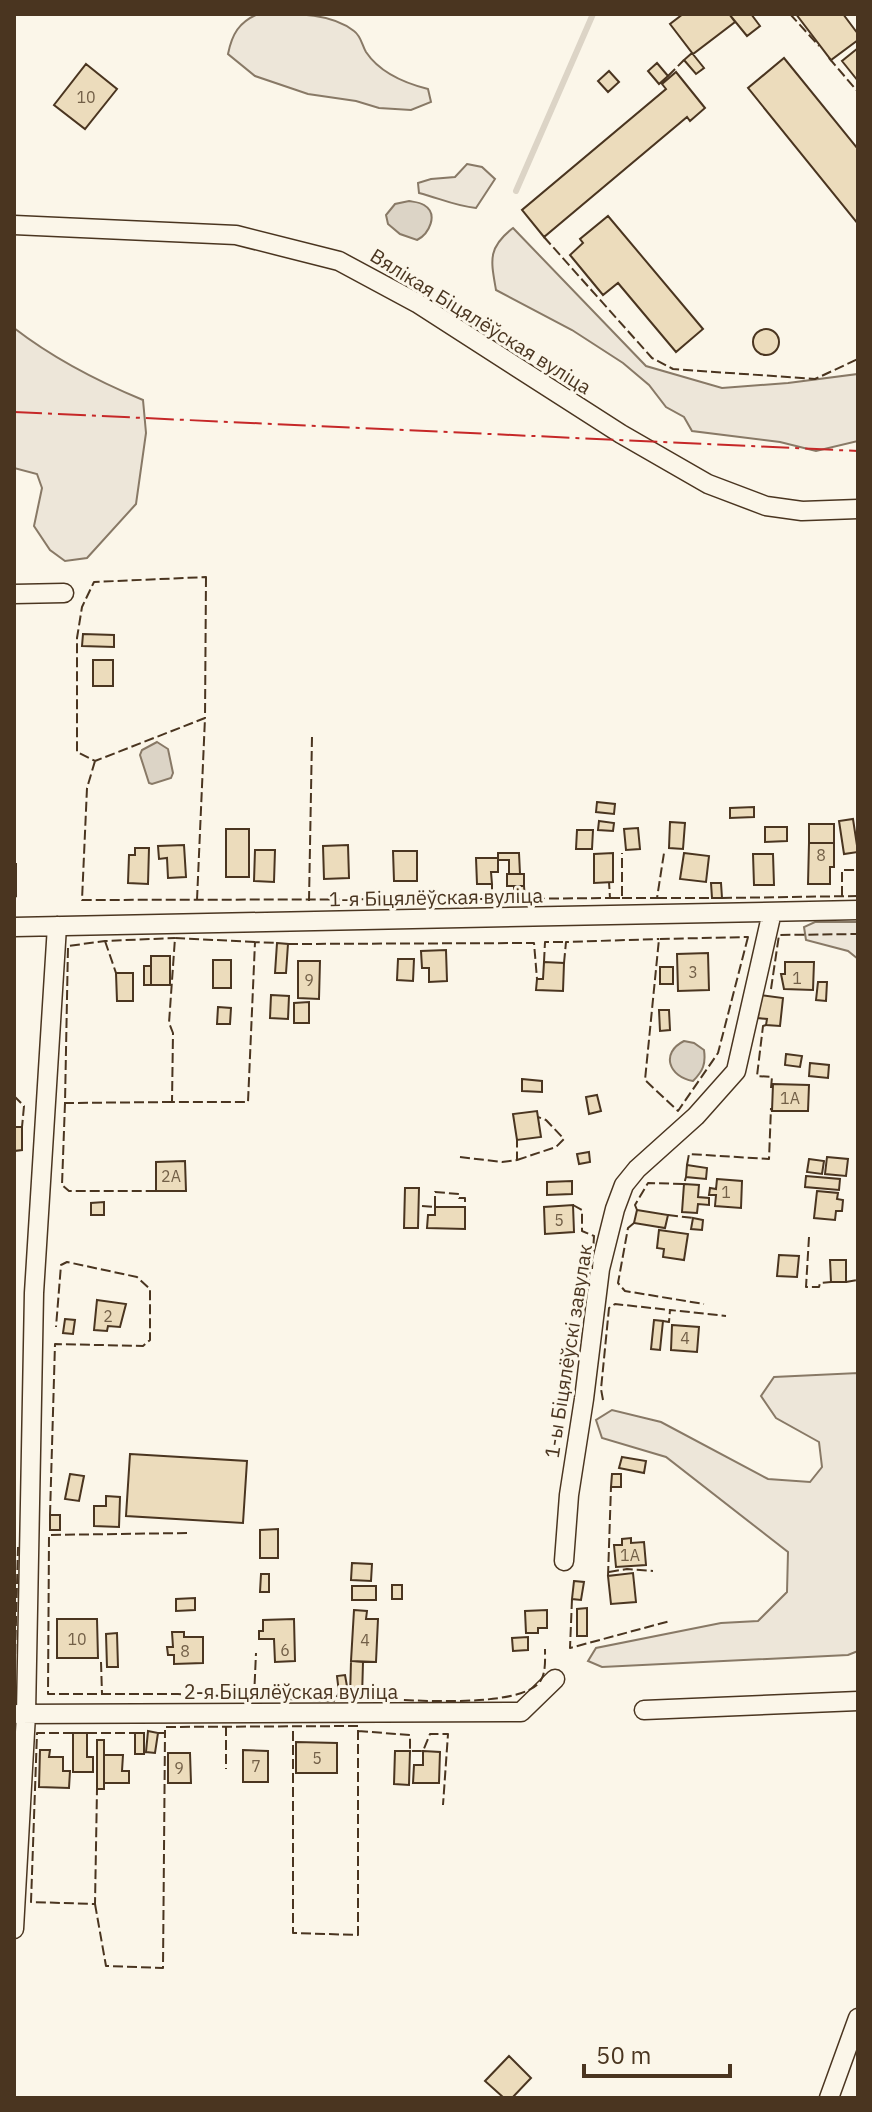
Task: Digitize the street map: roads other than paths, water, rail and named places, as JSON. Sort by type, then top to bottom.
[{"type":"street","name":"Вялікая Біцялёўская вуліца","points":[[14,225],[236,235],[339,261],[417,303],[621,434],[708,484],[766,506],[802,511],[858,509]]},
{"type":"street","points":[[14,594],[64,593]]},
{"type":"street","name":"1-я Біцялёўская вуліца","points":[[14,927],[858,910]]},
{"type":"street","name":"1-ы Біцялёўскі завулак","points":[[564,1561],[569,1495],[600,1269],[615,1209],[624,1185],[637,1169],[696,1116],[736,1071],[772,912]]},
{"type":"street","points":[[14,1929],[34,1293],[57,926]]},
{"type":"street","name":"2-я Біцялёўская вуліца","points":[[20,1714],[521,1712],[555,1679]]},
{"type":"street","points":[[644,1710],[858,1701]]},
{"type":"street","points":[[829,2098],[858,2018]]},
{"type":"waterway","points":[[516,191],[593,14]]}]
